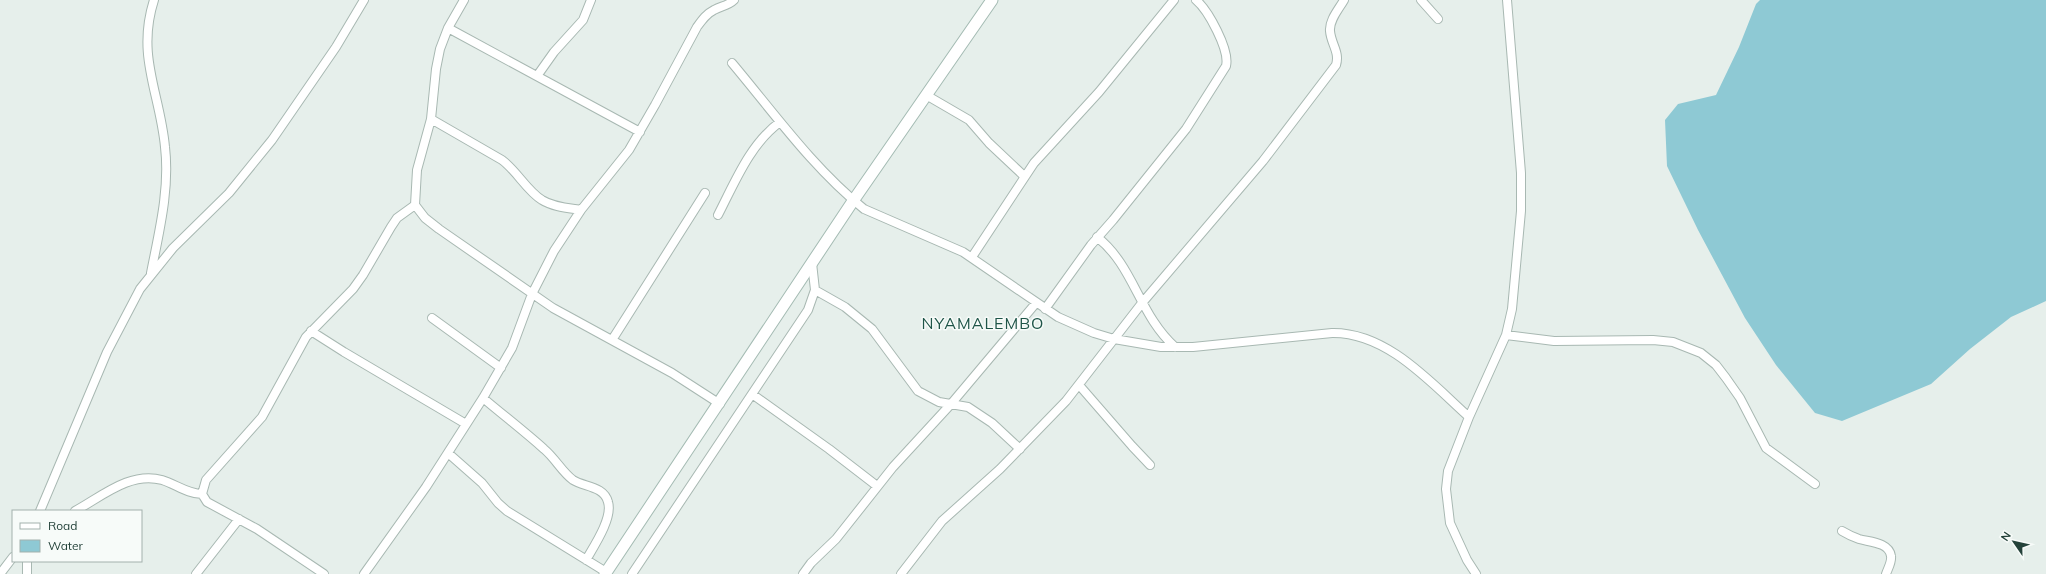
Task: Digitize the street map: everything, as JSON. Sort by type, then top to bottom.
[{"type":"street","points":[[151,274],[159,230],[166,167],[165,146],[152,87],[147,51],[147,34],[154,0]]},
{"type":"street","points":[[40,510],[107,352],[130,306],[151,274],[174,248],[229,193],[259,157],[297,106],[336,47],[364,0]]},
{"type":"street","points":[[202,494],[206,480],[266,411],[311,331],[353,289],[364,275],[397,218],[414,205],[418,170],[432,119],[436,69],[440,49],[448,28],[464,0]]},
{"type":"street","points":[[537,76],[554,52],[583,20],[592,0]]},
{"type":"street","points":[[364,574],[422,492],[483,398],[501,368],[522,325],[532,294],[554,251],[581,210],[614,170],[640,132],[697,27],[709,14],[730,5],[734,0]]},
{"type":"street","points":[[448,453],[482,483],[498,503],[507,511],[606,573],[720,404],[853,201],[992,0]]},
{"type":"street","points":[[972,257],[1024,176],[1128,59],[1174,0]]},
{"type":"street","points":[[1045,309],[1097,237],[1114,220],[1181,135],[1209,96],[1226,66],[1227,56],[1211,20],[1202,5],[1196,0]]},
{"type":"street","points":[[901,574],[942,521],[1020,449],[1079,385],[1142,303],[1263,161],[1333,71],[1338,56],[1330,33],[1330,27],[1344,0]]},
{"type":"street","points":[[1421,0],[1438,19]]},
{"type":"street","points":[[1476,574],[1450,523],[1446,489],[1448,470],[1469,418],[1506,335],[1512,309],[1521,211],[1521,173],[1508,0]]},
{"type":"street","points":[[448,28],[640,132]]},
{"type":"street","points":[[732,63],[800,146],[853,201],[872,214],[921,233],[972,257],[1045,309],[1073,324],[1114,339],[1161,347],[1239,343],[1332,333],[1345,333],[1358,336],[1389,351],[1410,366],[1469,418]]},
{"type":"street","points":[[926,95],[969,120],[1024,176]]},
{"type":"street","points":[[432,119],[502,160],[511,167],[533,194],[542,200],[581,210]]},
{"type":"street","points":[[718,214],[754,148],[768,131],[780,122]]},
{"type":"street","points":[[612,340],[705,193]]},
{"type":"street","points":[[414,205],[425,218],[438,229],[553,308],[672,373],[720,404]]},
{"type":"street","points":[[1097,237],[1116,255],[1157,328],[1175,347]]},
{"type":"street","points":[[632,574],[808,310],[815,290],[812,263]]},
{"type":"street","points":[[815,290],[845,307],[872,329],[918,391],[939,402],[968,407],[992,423],[1020,449]]},
{"type":"street","points":[[803,574],[811,563],[836,539],[877,486],[911,446],[951,404],[1036,303]]},
{"type":"street","points":[[432,318],[501,368]]},
{"type":"street","points":[[311,331],[466,424]]},
{"type":"street","points":[[1506,335],[1554,342],[1653,340],[1673,342],[1701,353],[1716,365],[1730,383],[1766,448],[1815,484]]},
{"type":"street","points":[[1079,385],[1150,465]]},
{"type":"street","points":[[752,394],[809,434],[877,486]]},
{"type":"street","points":[[483,398],[544,449],[568,476],[576,482],[591,486],[602,492],[608,500],[609,507],[606,522],[586,560]]},
{"type":"street","points":[[77,510],[111,490],[142,478],[162,480],[192,492],[202,494],[207,502],[216,508],[239,519],[276,541],[324,574]]},
{"type":"street","points":[[196,574],[239,519]]},
{"type":"street","points":[[1842,531],[1855,538],[1878,543],[1886,548],[1891,554],[1891,561],[1886,574]]},
{"type":"street","points":[[0,574],[12,558]]},
{"type":"street","points":[[27,562],[27,574]]},
{"type":"water","points":[[1760,0],[2046,0],[2046,301],[2011,317],[1970,349],[1931,384],[1842,421],[1815,413],[1776,365],[1745,318],[1698,230],[1667,166],[1665,120],[1678,104],[1716,95],[1739,47],[1756,4]]},
{"type":"district","name":"NYAMALEMBO","points":[[983,323]]}]
